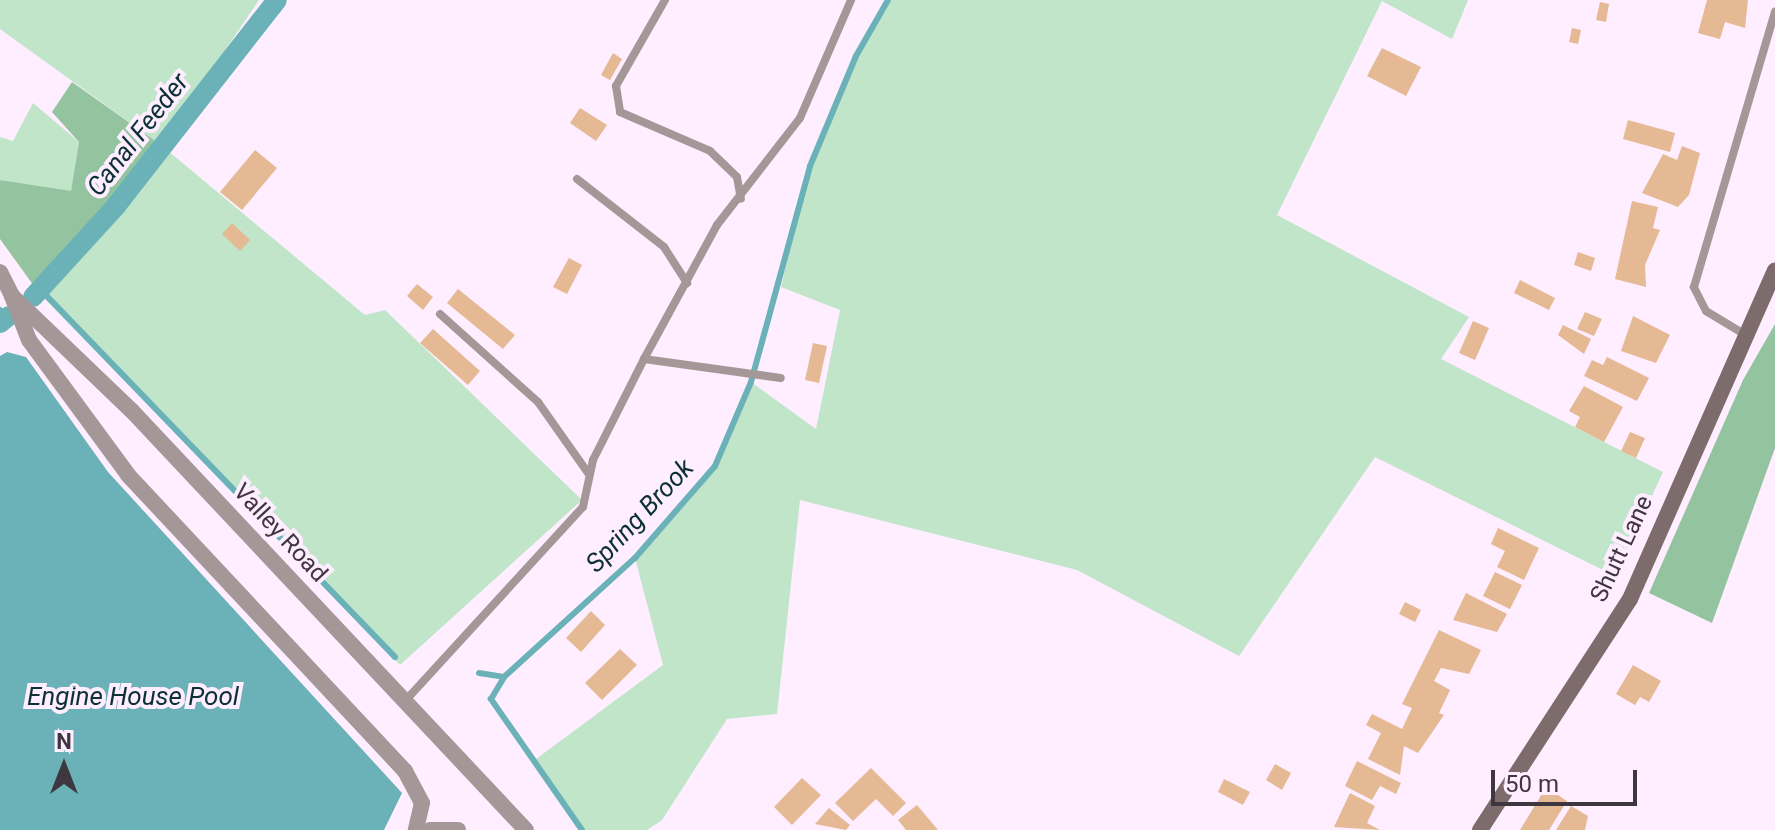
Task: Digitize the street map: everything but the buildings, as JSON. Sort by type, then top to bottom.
[{"type":"main road","name":"Shutt Lane","points":[[1480,830],[1630,599],[1744,334],[1775,271]]},
{"type":"street","name":"Valley Road","points":[[0,272],[12,296],[102,381],[526,830]]},
{"type":"street","points":[[12,296],[29,340],[128,475],[405,771],[422,803],[416,830]]},
{"type":"street","points":[[430,830],[458,830]]},
{"type":"lane","points":[[665,0],[616,86],[620,112],[710,151],[737,177],[741,199]]},
{"type":"lane","points":[[406,700],[583,507],[588,473],[644,359],[717,225],[741,199],[800,118],[851,0]]},
{"type":"lane","points":[[1744,334],[1706,311],[1694,287],[1775,12]]},
{"type":"lane","points":[[577,179],[664,247],[687,283]]},
{"type":"lane","points":[[440,314],[538,402],[588,473]]},
{"type":"lane","points":[[644,359],[781,378]]},
{"type":"green space","points":[[0,0],[259,0],[161,145],[0,29]]},
{"type":"green space","points":[[888,0],[1468,0],[1452,39],[1382,1],[1277,215],[1469,317],[1441,359],[1663,472],[1615,576],[1375,457],[1239,656],[1077,570],[800,500],[777,714],[727,719],[662,820],[647,830],[582,830],[536,759],[663,665],[635,558],[715,466],[751,382],[816,429],[840,310],[781,287],[810,166],[856,56]]},
{"type":"green space","points":[[72,82],[161,145],[39,293],[0,239],[0,180],[71,191],[79,142],[52,112]]},
{"type":"green space","points":[[33,103],[79,142],[71,192],[0,180],[0,137],[13,141]]},
{"type":"green space","points":[[161,145],[365,315],[385,310],[582,500],[400,665],[39,293]]},
{"type":"green space","points":[[1775,324],[1775,448],[1712,623],[1649,593],[1743,380]]},
{"type":"water","name":"Engine House Pool","points":[[7,352],[26,357],[108,472],[402,793],[384,830],[0,830],[0,356]]},
{"type":"waterway","name":"Canal Feeder","points":[[33,297],[116,206],[277,0]]},
{"type":"waterway","name":"Spring Brook","points":[[582,830],[491,699],[504,677],[635,558],[715,466],[751,382],[810,166],[856,56],[888,0]]},
{"type":"waterway","points":[[41,290],[395,657]]},
{"type":"waterway","points":[[0,310],[5,319]]},
{"type":"waterway","name":"Canal Feeder","points":[[0,323],[9,316]]},
{"type":"waterway","points":[[479,673],[504,677]]}]
